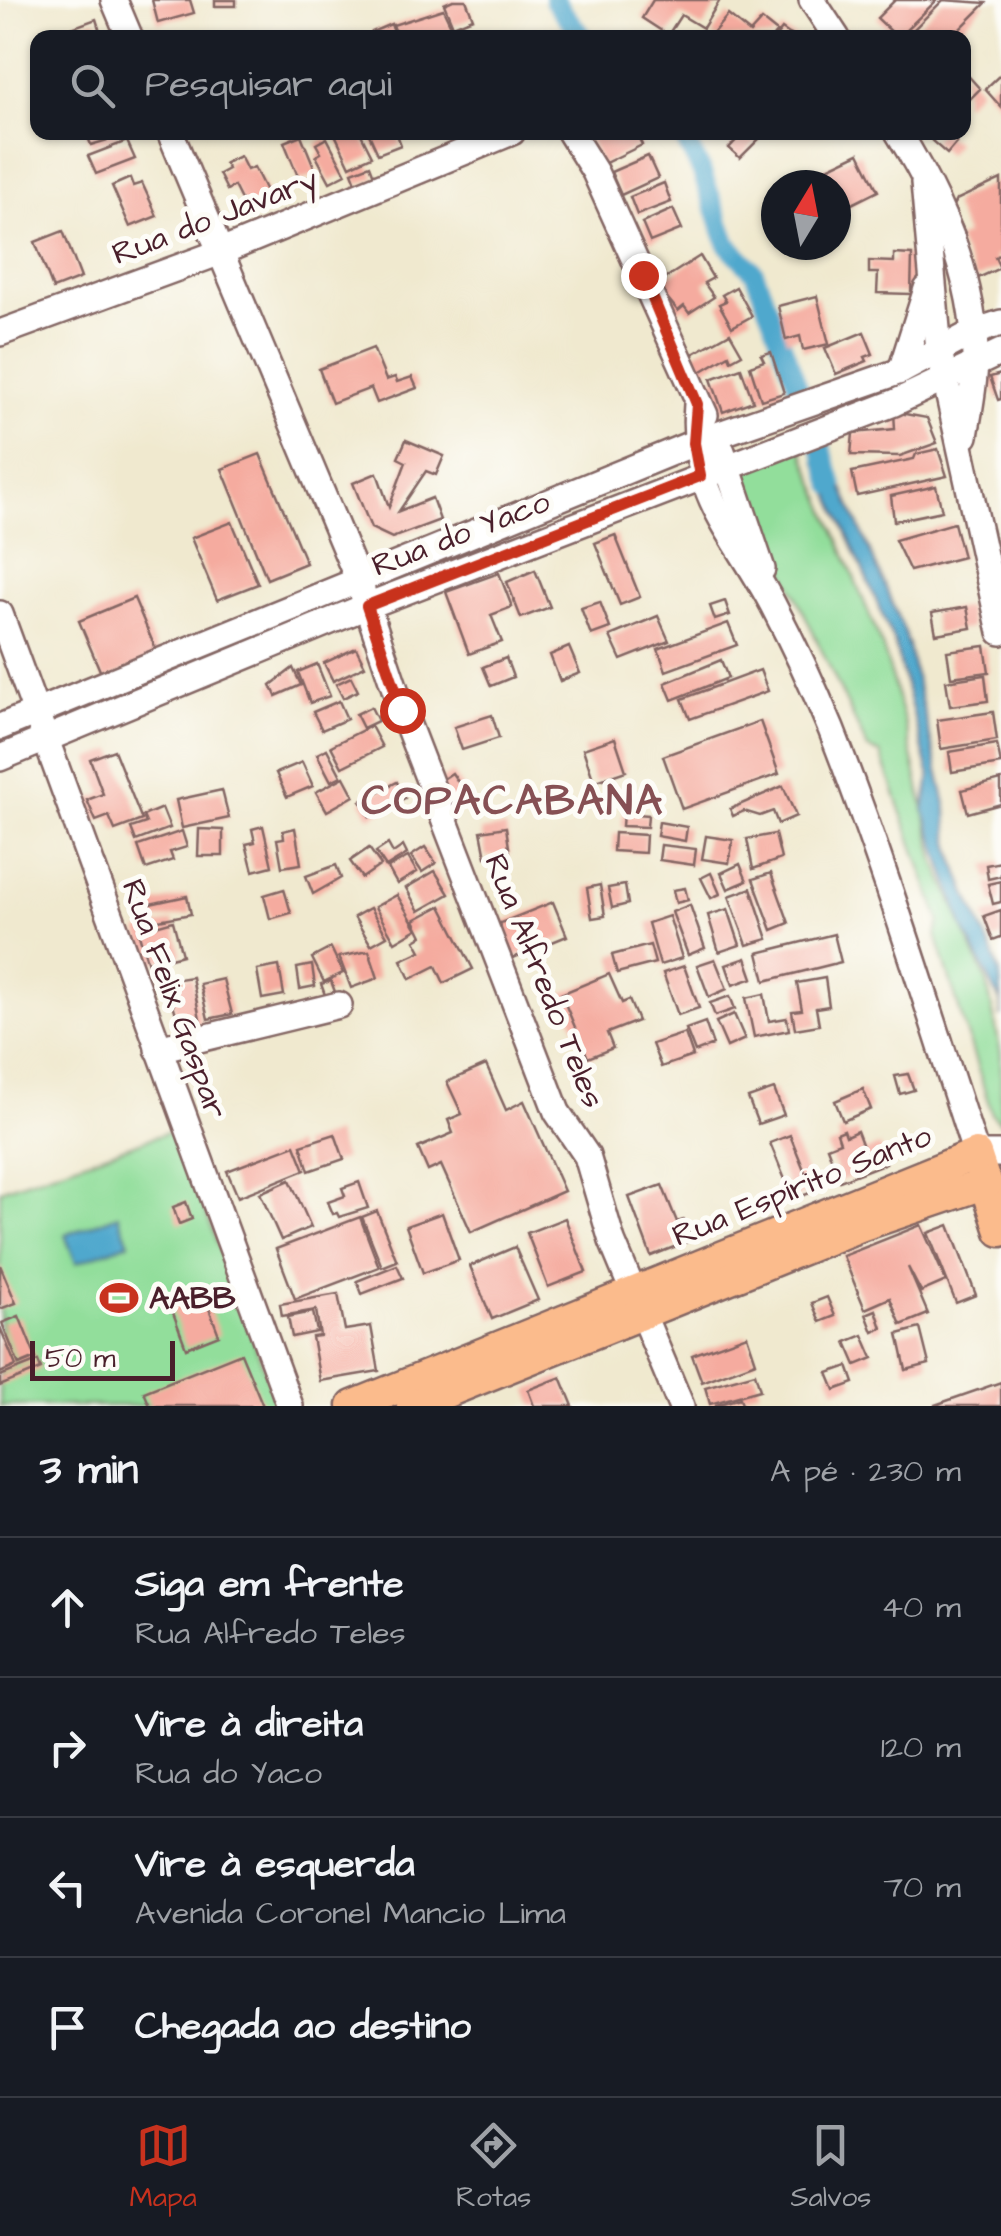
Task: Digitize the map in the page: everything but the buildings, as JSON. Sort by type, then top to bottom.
[{"type":"main road","points":[[991,1164],[1001,1231]]},
{"type":"main road","name":"Rua Espírito Santo","points":[[638,1303],[860,1226],[991,1164]]},
{"type":"main road","points":[[353,1406],[638,1303]]},
{"type":"main road","points":[[412,1406],[638,1303]]},
{"type":"street","points":[[114,0],[127,30]]},
{"type":"street","points":[[812,0],[832,30]]},
{"type":"street","name":"Rua Alfredo Teles","points":[[173,140],[358,579],[402,710],[557,1112],[587,1156],[638,1303],[681,1406]]},
{"type":"street","name":"Rua do Javary","points":[[0,334],[221,252],[495,140]]},
{"type":"street","points":[[576,140],[590,161],[697,404],[719,434],[724,465],[772,604],[829,725],[991,1164]]},
{"type":"street","points":[[902,140],[946,221],[966,288],[975,362],[962,445]]},
{"type":"street","points":[[924,183],[942,363],[1001,632]]},
{"type":"street","points":[[901,371],[931,279]]},
{"type":"street","points":[[966,288],[1001,314]]},
{"type":"street","points":[[942,363],[974,332],[1001,323]]},
{"type":"street","points":[[942,363],[975,362],[1001,352]]},
{"type":"street","name":"Rua do Yaco","points":[[0,727],[694,443],[901,371],[942,363]]},
{"type":"street","name":"Rua do Yaco","points":[[0,758],[367,606],[724,465],[894,403],[942,363]]},
{"type":"street","points":[[894,403],[918,402],[938,410],[962,445]]},
{"type":"street","points":[[697,404],[694,443],[700,476],[716,513],[772,604]]},
{"type":"street","name":"Rua Felix Gaspar","points":[[0,614],[290,1406]]},
{"type":"street","points":[[158,1050],[338,1005]]},
{"type":"green space","points":[[799,443],[883,648],[905,724],[936,863],[987,983],[1001,1054],[1001,1123],[992,1114],[936,935],[940,921],[881,754],[868,749],[737,470]]},
{"type":"green space","name":"AABB","points":[[175,1130],[278,1406],[0,1406],[0,1190]]},
{"type":"water","points":[[830,458],[905,633],[947,808],[952,851],[999,970],[1001,1017],[1000,1001],[963,927],[924,810],[930,777],[894,642],[816,462]]},
{"type":"water","points":[[118,1215],[129,1243],[76,1263],[65,1235]]},
{"type":"waterway","points":[[554,0],[577,30]]},
{"type":"waterway","points":[[685,140],[701,170],[728,245],[754,272],[798,386]]},
{"type":"waterway","points":[[820,444],[833,485]]},
{"type":"place","name":"AABB","points":[[119,1298]]},
{"type":"district","name":"COPACABANA","points":[[513,802]]},
{"type":"route","points":[[402,710],[367,606],[700,476],[694,443],[697,404],[643,275]]}]
